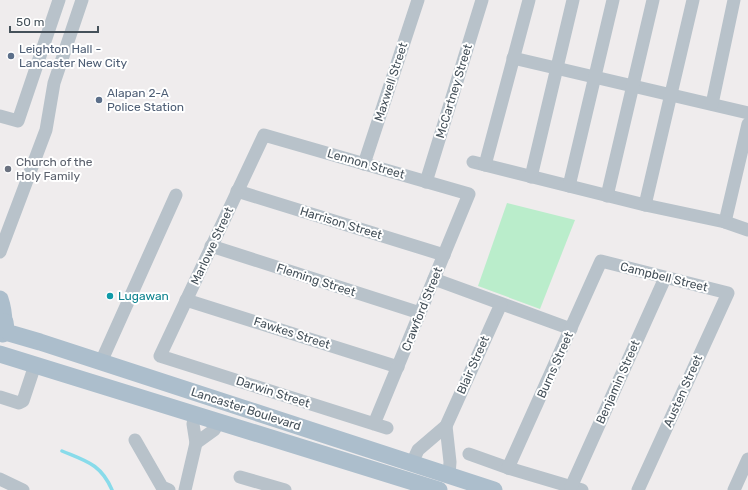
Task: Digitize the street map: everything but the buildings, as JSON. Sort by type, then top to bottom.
[{"type":"main road","points":[[0,298],[4,309],[5,322],[0,341]]},
{"type":"main road","name":"Lancaster Boulevard","points":[[5,322],[6,329],[9,333],[494,490]]},
{"type":"main road","name":"Lancaster Boulevard","points":[[0,354],[438,490]]},
{"type":"street","points":[[0,116],[18,121],[59,0]]},
{"type":"street","points":[[0,252],[46,130],[54,83],[82,0]]},
{"type":"street","name":"Maxwell Street","points":[[364,164],[418,0]]},
{"type":"street","name":"McCartney Street","points":[[426,182],[482,0]]},
{"type":"street","points":[[529,0],[513,58],[479,164],[645,205],[725,222],[748,230]]},
{"type":"street","points":[[531,177],[573,0]]},
{"type":"street","points":[[569,186],[613,0]]},
{"type":"street","points":[[607,196],[652,0]]},
{"type":"street","points":[[645,205],[693,0]]},
{"type":"street","points":[[712,104],[734,0]]},
{"type":"street","points":[[513,58],[748,113]]},
{"type":"street","points":[[725,222],[748,124]]},
{"type":"street","name":"Lennon Street","points":[[264,135],[469,194]]},
{"type":"street","name":"Marlowe Street","points":[[160,356],[264,135]]},
{"type":"street","name":"Harrison Street","points":[[237,191],[444,255]]},
{"type":"street","name":"Crawford Street","points":[[374,424],[469,194]]},
{"type":"street","points":[[101,362],[176,195]]},
{"type":"street","name":"Fleming Street","points":[[211,246],[420,313]]},
{"type":"street","name":"Campbell Street","points":[[601,262],[728,293]]},
{"type":"street","name":"Burns Street","points":[[508,468],[601,262]]},
{"type":"street","name":"Benjamin Street","points":[[577,488],[665,278]]},
{"type":"street","points":[[434,280],[571,329]]},
{"type":"street","name":"Austen Street","points":[[638,490],[728,293]]},
{"type":"street","name":"Fawkes Street","points":[[186,300],[398,367]]},
{"type":"street","name":"Blair Street","points":[[412,463],[418,450],[446,426],[501,304]]},
{"type":"street","name":"Darwin Street","points":[[160,356],[387,428]]},
{"type":"street","points":[[0,397],[18,403],[23,401],[35,365]]},
{"type":"street","points":[[185,490],[196,444],[193,424],[195,415]]},
{"type":"street","points":[[196,444],[214,430],[219,422]]},
{"type":"street","points":[[446,426],[450,462],[449,475]]},
{"type":"street","points":[[135,440],[162,487],[169,490]]},
{"type":"street","points":[[469,454],[508,468],[577,488]]},
{"type":"street","points":[[734,490],[748,459]]},
{"type":"street","points":[[240,477],[259,486],[285,490]]},
{"type":"street","points":[[0,479],[23,490]]},
{"type":"green space","points":[[507,203],[575,220],[540,309],[478,286]]},
{"type":"waterway","points":[[62,451],[92,464],[103,474],[112,490]]},
{"type":"place","name":"Leighton Hall - Lancaster New City","points":[[11,56]]},
{"type":"place","name":"Alapan 2-A Police Station","points":[[99,100]]},
{"type":"place","name":"Church of the Holy Family","points":[[8,169]]},
{"type":"place","name":"Lugawan","points":[[110,296]]}]
